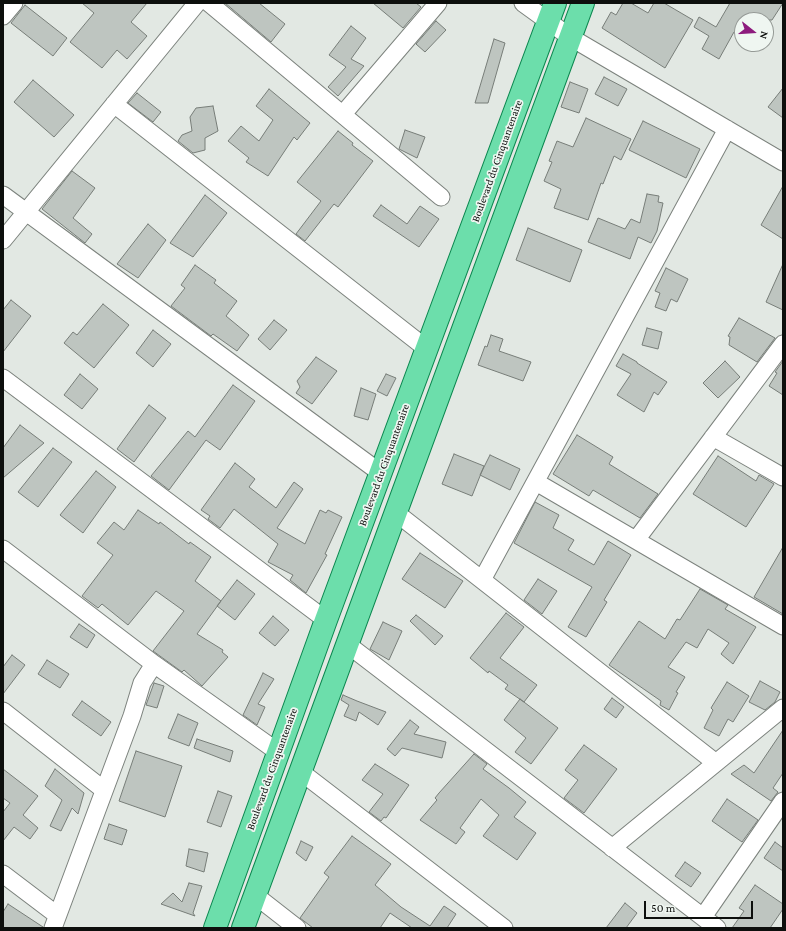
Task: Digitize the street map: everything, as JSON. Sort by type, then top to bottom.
[{"type":"main road","points":[[243,928],[583,3]]},
{"type":"main road","name":"Boulevard du Cinquantenaire","points":[[215,928],[326,620],[382,474],[551,13]]},
{"type":"street","points":[[3,16],[14,3]]},
{"type":"street","points":[[3,240],[196,3]]},
{"type":"street","points":[[209,3],[441,197]]},
{"type":"street","points":[[343,114],[438,3]]},
{"type":"street","points":[[523,3],[551,13],[570,37],[783,162]]},
{"type":"street","points":[[114,104],[428,349]]},
{"type":"street","points":[[482,580],[727,129]]},
{"type":"street","points":[[3,195],[382,474]]},
{"type":"street","points":[[636,540],[783,344]]},
{"type":"street","points":[[3,378],[326,620]]},
{"type":"street","points":[[713,437],[783,477]]},
{"type":"street","points":[[536,482],[783,626]]},
{"type":"street","points":[[395,512],[716,763]]},
{"type":"street","points":[[3,548],[154,664],[278,752]]},
{"type":"street","points":[[347,644],[717,928]]},
{"type":"street","points":[[3,874],[55,922],[132,716],[142,683],[154,664]]},
{"type":"street","points":[[612,848],[783,708]]},
{"type":"street","points":[[3,711],[104,790]]},
{"type":"street","points":[[300,772],[504,928]]},
{"type":"street","points":[[702,917],[783,801]]},
{"type":"street","points":[[256,896],[297,928]]},
{"type":"building","points":[[82,3],[147,3],[131,22],[147,36],[127,59],[117,50],[102,68],[70,42],[94,13]]},
{"type":"building","points":[[225,3],[259,3],[285,24],[271,42]]},
{"type":"building","points":[[373,3],[416,3],[421,7],[403,28]]},
{"type":"building","points":[[623,3],[631,3],[648,13],[654,3],[664,3],[693,20],[665,68],[602,28],[611,12],[616,15]]},
{"type":"building","points":[[730,3],[783,3],[774,17],[774,12],[734,12],[734,32],[719,59],[702,49],[709,36],[694,27],[699,17],[716,27]]},
{"type":"building","points":[[25,5],[67,38],[53,56],[11,23]]},
{"type":"building","points":[[436,21],[446,30],[425,52],[416,44]]},
{"type":"building","points":[[351,26],[366,38],[351,59],[364,66],[338,96],[328,87],[346,67],[329,55]]},
{"type":"building","points":[[494,39],[505,43],[488,103],[475,103]]},
{"type":"building","points":[[604,77],[627,89],[618,106],[595,94]]},
{"type":"building","points":[[33,80],[74,115],[54,137],[14,102]]},
{"type":"building","points":[[570,82],[588,89],[579,113],[561,107]]},
{"type":"building","points":[[783,88],[783,118],[768,107]]},
{"type":"building","points":[[269,89],[310,123],[297,140],[294,137],[268,176],[246,162],[249,158],[228,141],[241,126],[259,141],[273,120],[256,106]]},
{"type":"building","points":[[137,93],[161,112],[153,122],[128,103]]},
{"type":"building","points":[[213,106],[218,131],[205,138],[205,150],[193,153],[178,141],[182,135],[192,131],[190,117],[196,108]]},
{"type":"building","points":[[586,118],[631,139],[621,160],[614,156],[603,184],[601,183],[588,220],[554,208],[561,189],[544,181],[552,162],[549,161],[557,141],[573,147]]},
{"type":"building","points":[[643,121],[700,149],[686,178],[629,150]]},
{"type":"building","points":[[405,130],[425,137],[417,158],[399,149]]},
{"type":"building","points":[[338,131],[353,143],[352,145],[373,161],[338,207],[334,204],[305,241],[296,234],[321,201],[297,182]]},
{"type":"building","points":[[72,171],[95,188],[73,218],[92,234],[85,243],[42,209]]},
{"type":"building","points":[[783,186],[783,239],[761,225]]},
{"type":"building","points":[[647,194],[659,196],[658,202],[663,203],[657,231],[651,243],[638,237],[630,259],[588,242],[598,218],[625,229],[631,219],[640,223]]},
{"type":"building","points":[[205,195],[227,213],[193,257],[170,243]]},
{"type":"building","points":[[381,205],[407,224],[420,206],[439,219],[419,247],[373,216]]},
{"type":"building","points":[[148,224],[166,240],[138,278],[117,264]]},
{"type":"building","points":[[528,228],[582,250],[570,282],[516,260]]},
{"type":"building","points":[[783,264],[783,310],[766,302]]},
{"type":"building","points":[[195,265],[216,280],[214,283],[237,301],[226,316],[249,335],[237,351],[213,334],[211,336],[171,306],[185,288],[181,285]]},
{"type":"building","points":[[666,268],[688,279],[677,302],[671,299],[666,311],[655,307],[660,293],[655,291]]},
{"type":"building","points":[[11,300],[31,316],[3,352],[3,310]]},
{"type":"building","points":[[103,304],[129,325],[94,368],[64,343],[73,332],[77,335]]},
{"type":"building","points":[[739,318],[775,338],[757,362],[729,345],[730,337],[728,336]]},
{"type":"building","points":[[274,320],[287,330],[270,350],[258,339]]},
{"type":"building","points":[[647,328],[662,332],[658,349],[642,345]]},
{"type":"building","points":[[153,330],[171,344],[153,367],[136,353]]},
{"type":"building","points":[[491,335],[503,339],[499,351],[531,362],[523,381],[478,365]]},
{"type":"building","points":[[623,354],[667,382],[658,395],[654,392],[644,412],[617,395],[631,374],[616,366]]},
{"type":"building","points":[[316,357],[337,371],[312,404],[296,393],[300,387],[297,381]]},
{"type":"building","points":[[725,361],[740,377],[718,398],[703,383]]},
{"type":"building","points":[[783,361],[783,395],[769,386],[777,373],[775,372]]},
{"type":"building","points":[[80,374],[98,389],[82,409],[64,395]]},
{"type":"building","points":[[386,374],[396,378],[387,396],[377,391]]},
{"type":"building","points":[[233,385],[255,401],[220,450],[206,440],[169,490],[151,476],[188,431],[195,437]]},
{"type":"building","points":[[361,388],[376,394],[368,420],[354,416]]},
{"type":"building","points":[[149,405],[166,418],[134,462],[117,449]]},
{"type":"building","points":[[20,425],[44,443],[3,478],[3,448]]},
{"type":"building","points":[[577,435],[613,457],[609,464],[658,494],[640,518],[593,490],[589,496],[553,474]]},
{"type":"building","points":[[53,448],[72,462],[38,507],[18,492]]},
{"type":"building","points":[[454,454],[484,466],[472,496],[442,484]]},
{"type":"building","points":[[490,455],[520,469],[510,490],[480,475]]},
{"type":"building","points":[[718,456],[756,481],[759,475],[774,484],[746,527],[693,494]]},
{"type":"building","points":[[235,463],[255,479],[249,487],[276,508],[294,482],[303,489],[277,528],[305,544],[320,510],[326,513],[328,510],[342,517],[325,554],[327,555],[306,593],[290,580],[293,575],[268,562],[278,544],[234,509],[220,528],[208,519],[210,516],[201,510]]},
{"type":"building","points":[[96,471],[116,487],[83,533],[60,515]]},
{"type":"building","points":[[535,502],[559,515],[553,528],[574,540],[568,550],[594,565],[608,541],[631,555],[604,600],[607,602],[586,637],[568,627],[592,587],[514,543]]},
{"type":"building","points":[[138,510],[159,524],[160,522],[189,544],[190,542],[211,557],[195,581],[221,601],[197,634],[223,650],[222,652],[228,657],[202,686],[184,670],[182,672],[153,651],[184,611],[156,591],[128,625],[102,604],[98,608],[82,596],[113,555],[97,543],[114,522],[124,530]]},
{"type":"building","points":[[783,547],[783,614],[754,597]]},
{"type":"building","points":[[420,553],[463,581],[445,608],[402,579]]},
{"type":"building","points":[[538,579],[557,591],[542,614],[524,600]]},
{"type":"building","points":[[237,580],[255,594],[235,620],[217,606]]},
{"type":"building","points":[[700,589],[728,605],[725,609],[756,627],[733,664],[721,654],[729,643],[708,629],[697,648],[686,642],[668,667],[685,677],[676,692],[678,693],[669,710],[660,705],[661,701],[609,665],[639,621],[665,639],[677,619],[680,620]]},
{"type":"building","points":[[506,613],[524,627],[500,658],[537,685],[524,702],[505,689],[508,685],[489,671],[488,673],[470,658]]},
{"type":"building","points":[[416,615],[443,636],[435,645],[410,621]]},
{"type":"building","points":[[273,616],[289,630],[275,646],[259,633]]},
{"type":"building","points":[[383,622],[402,631],[389,660],[370,649]]},
{"type":"building","points":[[79,624],[95,635],[87,648],[70,637]]},
{"type":"building","points":[[12,655],[25,665],[3,694],[3,667]]},
{"type":"building","points":[[47,660],[69,674],[60,688],[38,674]]},
{"type":"building","points":[[263,673],[274,679],[258,704],[265,707],[257,725],[243,715]]},
{"type":"building","points":[[760,681],[780,692],[775,702],[765,710],[749,702]]},
{"type":"building","points":[[727,682],[749,696],[733,722],[728,719],[719,736],[704,728],[713,710],[711,708]]},
{"type":"building","points":[[154,683],[164,686],[157,708],[146,705]]},
{"type":"building","points":[[343,695],[386,712],[378,725],[359,712],[356,721],[344,716],[349,705],[341,700]]},
{"type":"building","points":[[612,698],[624,707],[616,718],[604,709]]},
{"type":"building","points":[[520,699],[558,728],[531,764],[515,752],[526,738],[504,720]]},
{"type":"building","points":[[82,701],[111,722],[101,736],[72,715]]},
{"type":"building","points":[[178,714],[198,723],[189,746],[168,738]]},
{"type":"building","points":[[410,720],[419,727],[414,734],[446,742],[442,758],[402,748],[395,756],[387,749]]},
{"type":"building","points":[[783,730],[783,773],[773,788],[778,792],[771,801],[731,774],[744,765],[754,773]]},
{"type":"building","points":[[197,739],[233,751],[230,762],[194,748]]},
{"type":"building","points":[[584,745],[617,769],[584,813],[564,798],[578,780],[565,770]]},
{"type":"building","points":[[136,751],[182,766],[165,817],[119,801]]},
{"type":"building","points":[[474,754],[487,764],[483,769],[526,802],[514,817],[536,833],[517,860],[483,836],[499,815],[481,799],[460,828],[465,832],[456,844],[420,820],[437,800],[435,798],[439,793]]},
{"type":"building","points":[[375,764],[409,785],[386,818],[384,817],[381,821],[369,812],[383,794],[362,780]]},
{"type":"building","points":[[3,769],[38,796],[23,815],[38,828],[30,839],[14,827],[3,841],[3,812],[10,803],[3,798]]},
{"type":"building","points":[[55,769],[84,793],[78,814],[72,808],[61,831],[50,826],[62,800],[45,786]]},
{"type":"building","points":[[218,791],[232,796],[221,827],[207,822]]},
{"type":"building","points":[[727,799],[758,820],[742,842],[712,821]]},
{"type":"building","points":[[109,824],[127,830],[122,845],[104,839]]},
{"type":"building","points":[[352,836],[391,864],[375,885],[401,907],[430,926],[444,906],[456,914],[447,928],[412,928],[390,913],[380,928],[313,928],[300,918],[329,877],[324,873]]},
{"type":"building","points":[[301,841],[313,847],[306,861],[296,853]]},
{"type":"building","points":[[775,842],[783,848],[783,871],[764,858]]},
{"type":"building","points":[[189,849],[208,853],[204,872],[186,866]]},
{"type":"building","points":[[685,862],[701,873],[691,887],[675,876]]},
{"type":"building","points":[[189,883],[202,886],[193,913],[195,916],[161,904],[173,893],[182,902]]},
{"type":"building","points":[[755,885],[783,904],[783,909],[770,928],[732,928],[744,911],[739,908]]},
{"type":"building","points":[[625,903],[637,913],[626,928],[606,928]]},
{"type":"building","points":[[8,904],[43,928],[3,928],[3,912]]}]
